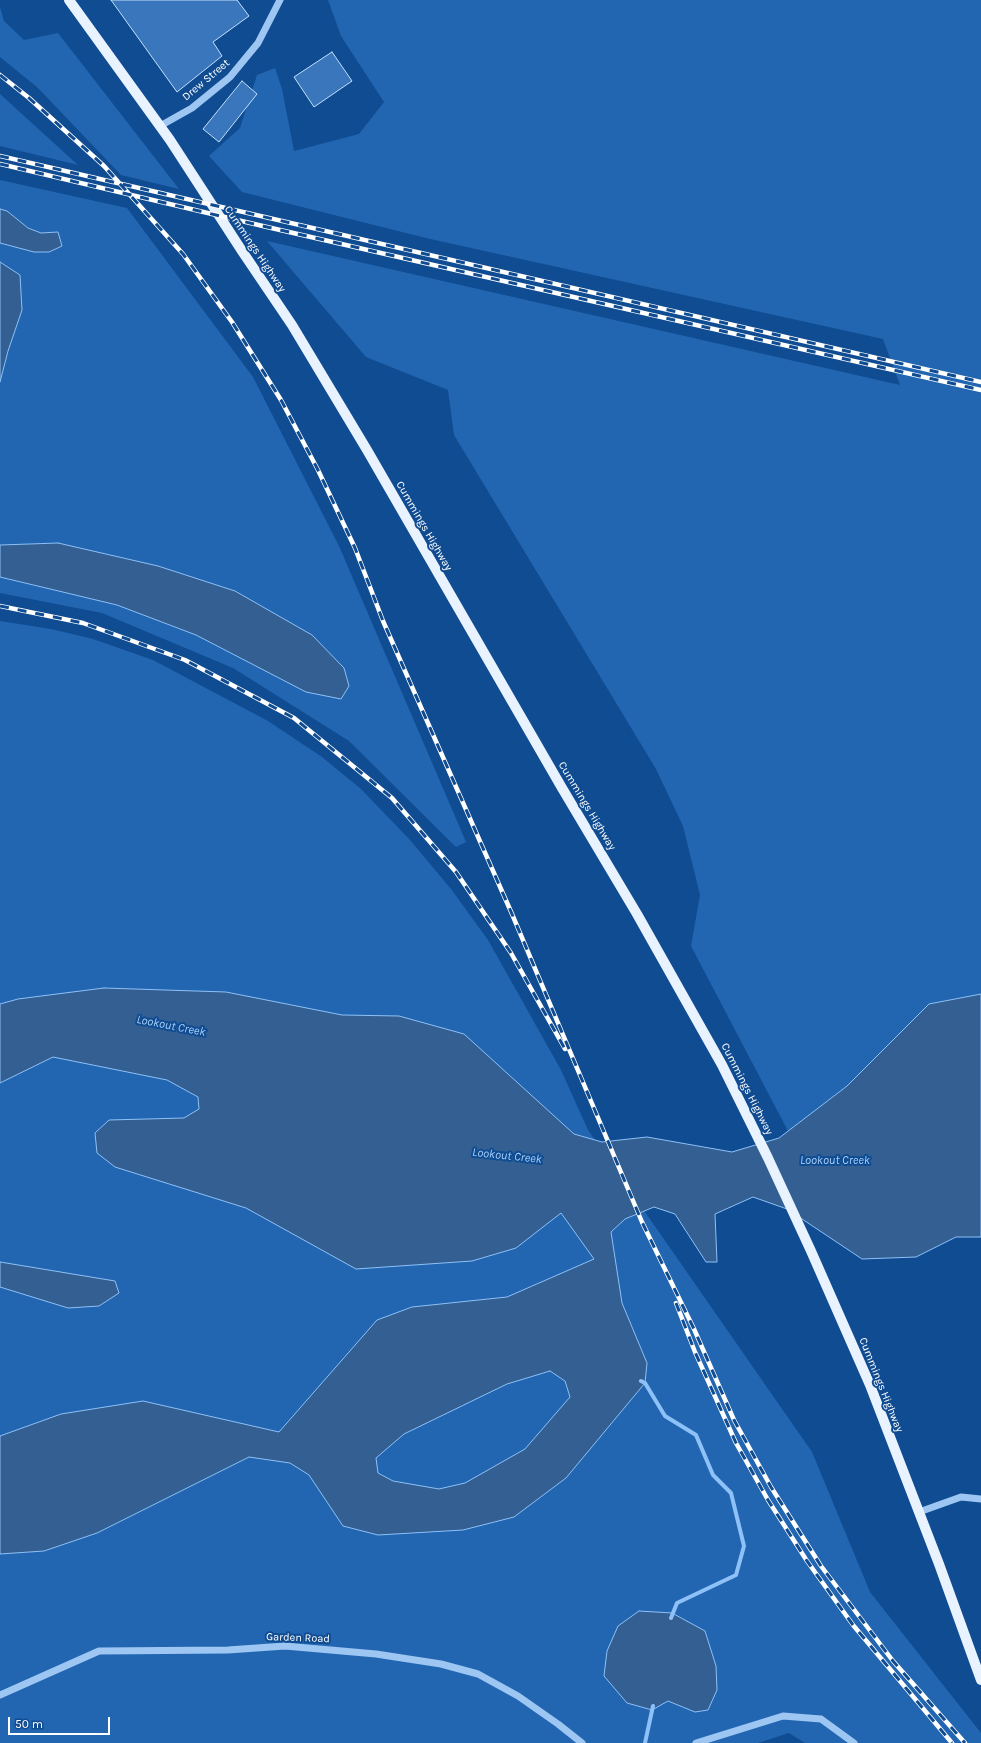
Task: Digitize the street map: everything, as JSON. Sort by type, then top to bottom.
[{"type":"main road","name":"Cummings Highway","points":[[69,0],[160,126],[237,245],[292,325],[339,402],[548,764],[641,921],[722,1065],[768,1158],[870,1385],[981,1680]]},
{"type":"street","name":"Drew Street","points":[[160,126],[192,108],[230,77],[258,43],[280,0]]},
{"type":"street","points":[[919,1512],[962,1497],[981,1499]]},
{"type":"street","name":"Garden Road","points":[[0,1695],[99,1652],[228,1650],[285,1646],[376,1654],[441,1664],[478,1674],[518,1696],[582,1743]]},
{"type":"street","points":[[696,1743],[783,1716],[821,1719],[854,1743]]},
{"type":"shaded area","points":[[328,0],[981,0],[981,994],[929,1004],[847,1086],[788,1131],[691,946],[700,895],[683,826],[656,769],[454,435],[448,390],[366,357],[267,241],[900,385],[883,339],[426,238],[242,192],[209,156],[240,128],[257,75],[275,68],[282,89],[294,151],[359,134],[384,102],[341,36]]},
{"type":"shaded area","points":[[0,7],[4,21],[24,40],[58,33],[179,189],[121,175],[38,88],[0,57]]},
{"type":"shaded area","points":[[0,94],[78,165],[0,146]]},
{"type":"shaded area","points":[[0,180],[127,208],[253,377],[339,546],[466,842],[456,847],[349,741],[233,668],[102,613],[0,593],[0,577],[117,605],[196,635],[58,543],[0,545],[0,382],[8,351],[20,276],[0,262],[0,243],[10,245],[58,232],[41,233],[28,228],[7,211],[0,209]]},
{"type":"shaded area","points":[[0,621],[51,629],[93,639],[153,660],[268,721],[322,757],[361,789],[410,840],[451,889],[488,940],[561,1070],[588,1130],[812,1452],[870,1592],[981,1733],[981,1743],[805,1743],[789,1733],[758,1743],[0,1743]]},
{"type":"water","points":[[0,209],[7,211],[28,228],[41,233],[58,232],[62,246],[49,252],[34,252],[0,243]]},
{"type":"water","points":[[0,262],[20,275],[22,310],[8,351],[0,382]]},
{"type":"water","points":[[58,543],[158,566],[235,591],[312,635],[344,668],[349,686],[341,699],[306,692],[196,635],[117,605],[0,577],[0,545]]},
{"type":"water","name":"Lookout Creek","points":[[104,988],[226,992],[342,1015],[399,1016],[464,1034],[574,1134],[602,1142],[647,1137],[732,1152],[779,1138],[847,1086],[929,1004],[981,994],[981,1237],[956,1237],[916,1257],[862,1259],[787,1209],[753,1197],[715,1214],[717,1262],[706,1262],[675,1214],[654,1207],[625,1219],[611,1232],[622,1303],[647,1363],[645,1383],[566,1478],[514,1517],[463,1530],[378,1535],[343,1526],[309,1475],[290,1463],[249,1457],[97,1533],[44,1551],[0,1554],[0,1436],[61,1414],[143,1401],[279,1432],[377,1320],[412,1307],[507,1297],[594,1259],[561,1213],[516,1248],[472,1261],[356,1269],[246,1208],[115,1167],[97,1153],[95,1133],[109,1120],[184,1118],[199,1109],[198,1097],[167,1080],[53,1057],[0,1083],[0,1004],[18,999]],"holes":[[[550,1371],[565,1381],[570,1397],[525,1449],[465,1483],[439,1489],[393,1481],[378,1473],[376,1458],[404,1434],[507,1384]]]},
{"type":"water","points":[[0,1262],[115,1281],[119,1293],[99,1306],[68,1308],[0,1287]]},
{"type":"water","points":[[639,1611],[672,1613],[705,1631],[716,1666],[717,1690],[708,1710],[695,1712],[668,1701],[652,1710],[627,1703],[604,1676],[607,1651],[618,1626]]},
{"type":"building","points":[[111,0],[237,0],[249,16],[213,42],[222,56],[177,92]]},
{"type":"building","points":[[332,52],[352,81],[314,107],[294,77]]},
{"type":"building","points":[[242,81],[257,94],[219,142],[203,129]]},
{"type":"waterway","points":[[641,1381],[645,1383],[665,1416],[696,1435],[713,1475],[731,1493],[744,1546],[736,1575],[677,1603],[671,1618]]},
{"type":"waterway","points":[[645,1743],[653,1706]]},
{"type":"railway","points":[[0,75],[29,98],[104,166],[183,254],[232,322],[281,400],[318,470],[355,548],[383,621],[512,914],[642,1222],[694,1329],[734,1420],[771,1487],[821,1566],[893,1661],[965,1743]]},
{"type":"railway","points":[[0,156],[981,382]]},
{"type":"railway","points":[[0,164],[267,227],[981,390]]},
{"type":"railway","points":[[0,606],[83,623],[185,660],[294,718],[392,798],[456,872],[511,953],[565,1049]]},
{"type":"railway","points":[[676,1303],[695,1352],[736,1443],[768,1500],[807,1561],[853,1625],[952,1743]]}]
